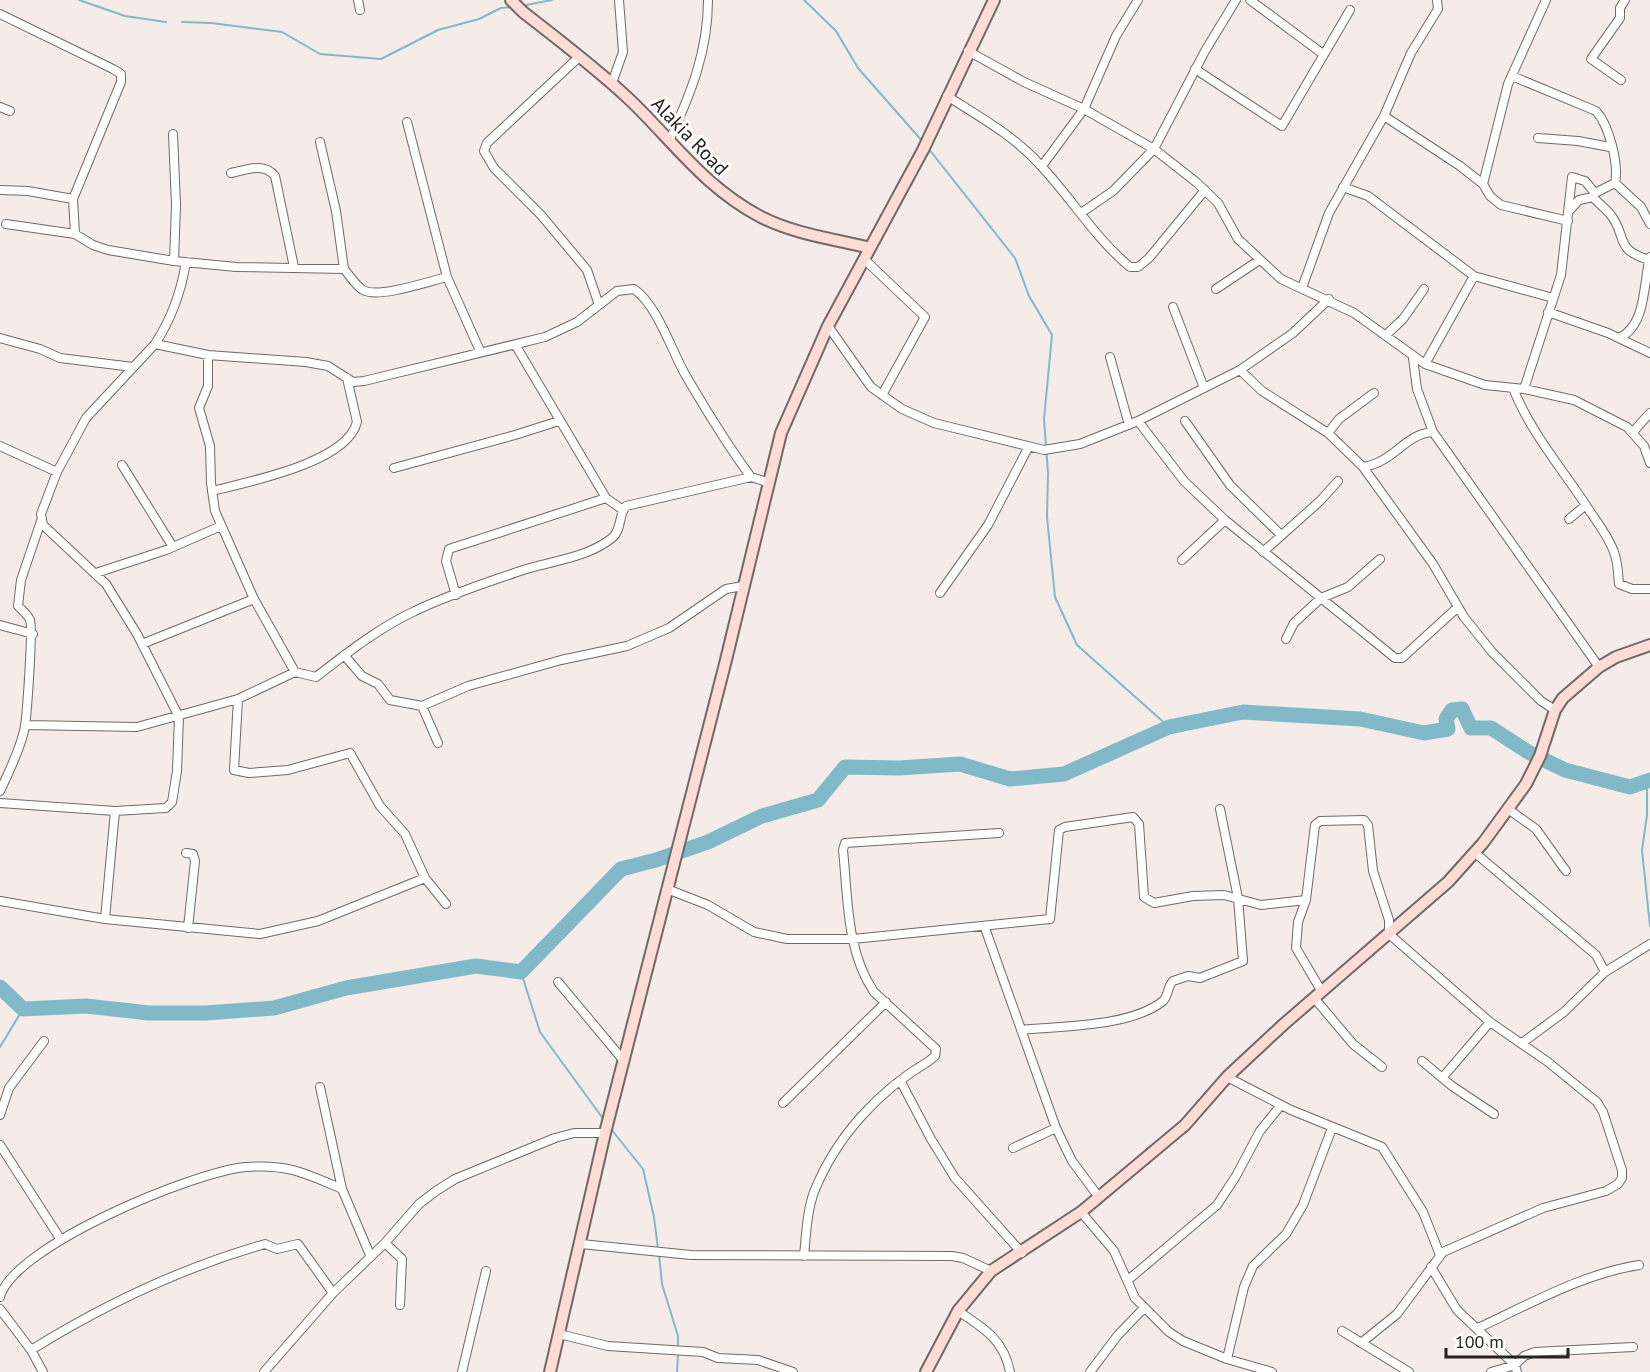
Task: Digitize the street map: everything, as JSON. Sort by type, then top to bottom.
[{"type":"street","points":[[358,0],[360,10]]},
{"type":"street","name":"Alakia Road","points":[[511,0],[612,83],[669,139],[682,157],[708,183],[759,216],[792,229],[870,248]]},
{"type":"street","points":[[612,83],[623,52],[619,0]]},
{"type":"street","points":[[669,139],[696,79],[708,31],[708,0]]},
{"type":"street","points":[[550,1372],[607,1127],[767,482],[786,416],[828,326],[925,146],[994,0]]},
{"type":"street","points":[[1042,166],[1084,109],[1109,58],[1116,36],[1138,0]]},
{"type":"street","points":[[1081,213],[1113,191],[1154,149],[1195,69],[1236,0]]},
{"type":"street","points":[[1250,0],[1323,54]]},
{"type":"street","points":[[1302,288],[1329,213],[1384,116],[1411,53],[1438,9],[1437,0]]},
{"type":"street","points":[[1483,184],[1500,113],[1512,76],[1546,0]]},
{"type":"street","points":[[1621,80],[1591,59],[1620,18],[1620,8],[1625,0]]},
{"type":"street","points":[[1195,69],[1282,126],[1350,10]]},
{"type":"street","points":[[0,14],[121,74],[121,82],[73,199],[75,234]]},
{"type":"street","points":[[968,51],[1024,82],[1084,109],[1154,149],[1218,203],[1238,239],[1258,261],[1281,279],[1329,299],[1354,313],[1386,335],[1413,358],[1425,364],[1485,385],[1524,389],[1574,400],[1633,432],[1647,445],[1650,463]]},
{"type":"street","points":[[579,57],[487,143],[484,151],[494,168],[541,215],[587,270],[598,302]]},
{"type":"street","points":[[1512,76],[1596,111],[1602,117],[1610,147],[1616,156],[1617,171],[1614,183],[1595,193],[1585,181],[1572,177],[1561,275],[1524,389]]},
{"type":"street","points":[[947,96],[996,128],[1042,166],[1130,267],[1138,267],[1149,258],[1205,190]]},
{"type":"street","points":[[0,107],[10,111]]},
{"type":"street","points":[[1384,116],[1483,184],[1490,196],[1501,205],[1568,221]]},
{"type":"street","points":[[407,122],[447,277],[480,351]]},
{"type":"street","points":[[173,134],[176,205],[174,261]]},
{"type":"street","points":[[1538,138],[1578,141],[1610,147]]},
{"type":"street","points":[[320,142],[336,211],[344,269],[361,289],[368,292],[384,291],[447,277]]},
{"type":"street","points":[[231,173],[264,167],[270,169],[275,176],[294,267]]},
{"type":"street","points":[[1614,183],[1641,207],[1650,224]]},
{"type":"street","points":[[1342,187],[1368,196],[1474,276],[1553,298]]},
{"type":"street","points":[[0,190],[28,191],[73,199]]},
{"type":"street","points":[[1568,212],[1579,200],[1593,197],[1598,206],[1609,213],[1626,249],[1632,255],[1649,258],[1643,298],[1634,324],[1627,334],[1619,338]]},
{"type":"street","points":[[6,224],[75,234],[93,245],[108,250],[174,261],[236,267],[344,269]]},
{"type":"street","points":[[864,259],[925,317],[882,395]]},
{"type":"street","points":[[1215,289],[1258,261]]},
{"type":"street","points":[[0,792],[25,725],[28,662],[33,634],[31,622],[18,606],[21,580],[57,472],[86,418],[155,344],[173,312],[186,262]]},
{"type":"street","points":[[1425,364],[1474,276]]},
{"type":"street","points":[[155,344],[208,355],[306,362],[328,366],[353,382],[364,381],[391,376],[480,351],[516,346],[545,337],[577,322],[598,302],[616,291],[628,288],[639,292],[666,335],[685,374],[732,451],[751,477]]},
{"type":"street","points":[[1386,335],[1403,319],[1424,290]]},
{"type":"street","points":[[828,326],[864,378],[902,409],[934,423],[1036,449],[1080,444],[1138,421],[1240,370],[1293,333],[1329,299]]},
{"type":"street","points":[[1173,307],[1204,388]]},
{"type":"street","points":[[1548,312],[1619,338],[1650,353]]},
{"type":"street","points":[[0,338],[40,349],[60,358],[133,368]]},
{"type":"street","points":[[516,346],[606,498],[623,510]]},
{"type":"street","points":[[208,355],[208,386],[199,408],[210,446],[212,491],[221,526],[254,600],[295,672]]},
{"type":"street","points":[[1110,357],[1129,425]]},
{"type":"street","points":[[1413,358],[1417,389],[1433,432],[1599,667]]},
{"type":"street","points":[[1240,370],[1249,381],[1328,433],[1363,467],[1433,564],[1458,607],[1492,652],[1541,701],[1555,710]]},
{"type":"street","points":[[212,491],[270,477],[336,447],[356,427],[357,422],[347,378]]},
{"type":"street","points":[[1513,388],[1519,402],[1557,464],[1577,488],[1615,554],[1619,584],[1632,589],[1650,589]]},
{"type":"street","points":[[1328,433],[1339,419],[1374,393]]},
{"type":"street","points":[[1633,432],[1650,413]]},
{"type":"street","points":[[394,468],[559,421]]},
{"type":"street","points":[[1138,421],[1184,481],[1225,520],[1395,658],[1402,658],[1458,607]]},
{"type":"street","points":[[1185,422],[1230,485],[1281,535]]},
{"type":"street","points":[[1363,467],[1379,465],[1416,436],[1433,432]]},
{"type":"street","points":[[0,446],[57,472]]},
{"type":"street","points":[[939,593],[988,525],[1036,449]]},
{"type":"street","points":[[122,465],[173,547]]},
{"type":"street","points":[[25,725],[137,727],[238,699],[295,672],[316,677],[344,655],[414,611],[519,571],[584,553],[615,535],[626,506],[751,477],[767,482]]},
{"type":"street","points":[[1263,552],[1320,501],[1338,481]]},
{"type":"street","points":[[456,595],[446,561],[449,549],[606,498]]},
{"type":"street","points":[[1569,519],[1586,505]]},
{"type":"street","points":[[1182,561],[1225,520]]},
{"type":"street","points":[[0,803],[115,811],[157,810],[166,808],[171,802],[177,771],[178,717],[142,644],[116,598],[96,573],[41,521]]},
{"type":"street","points":[[96,573],[173,547],[221,526]]},
{"type":"street","points":[[1286,639],[1294,624],[1320,598],[1348,587],[1380,559]]},
{"type":"street","points":[[344,655],[362,676],[378,684],[390,700],[422,706],[468,686],[653,637],[726,589],[743,586]]},
{"type":"street","points":[[142,644],[254,600]]},
{"type":"street","points":[[0,625],[33,634]]},
{"type":"street","points":[[926,1372],[958,1311],[991,1271],[1081,1212],[1185,1125],[1227,1077],[1448,882],[1508,809],[1539,759],[1555,710],[1563,698],[1599,667],[1616,657],[1650,645]]},
{"type":"street","points":[[238,699],[234,770],[249,773],[288,770],[350,753],[380,806],[405,834],[425,878],[446,904]]},
{"type":"street","points":[[422,706],[438,743]]},
{"type":"street","points":[[1021,1030],[1109,1021],[1136,1014],[1162,1002],[1173,981],[1188,976],[1200,978],[1243,961],[1238,898],[1220,809]]},
{"type":"street","points":[[1508,809],[1536,829],[1566,871]]},
{"type":"street","points":[[105,919],[115,811]]},
{"type":"street","points":[[667,889],[708,905],[754,932],[767,936],[807,940],[853,939],[910,931],[985,928],[1050,919],[1059,830],[1065,827],[1133,818],[1139,824],[1144,897],[1147,901],[1164,902],[1193,896],[1238,898],[1261,906],[1288,900],[1306,900]]},
{"type":"street","points":[[1361,1343],[1397,1314],[1440,1255],[1543,1208],[1606,1191],[1618,1184],[1622,1178],[1619,1159],[1603,1112],[1597,1102],[1522,1043],[1490,1022],[1389,934],[1389,920],[1373,871],[1367,822],[1316,822],[1306,900],[1298,922],[1296,948],[1318,995],[1353,1044],[1382,1067]]},
{"type":"street","points":[[804,1256],[814,1192],[832,1157],[866,1109],[935,1056],[936,1049],[867,981],[853,939],[843,850],[845,843],[999,833]]},
{"type":"street","points":[[1474,852],[1596,956],[1605,972]]},
{"type":"street","points":[[186,853],[193,854],[195,861],[188,928]]},
{"type":"street","points":[[0,901],[105,919],[260,934],[302,925],[344,912],[425,878]]},
{"type":"street","points":[[985,928],[1056,1128],[1072,1161],[1098,1196]]},
{"type":"street","points":[[1522,1043],[1563,1012],[1605,972],[1650,944]]},
{"type":"street","points":[[558,982],[624,1061]]},
{"type":"street","points":[[783,1103],[886,1002]]},
{"type":"street","points":[[1443,1077],[1490,1022]]},
{"type":"street","points":[[0,1114],[9,1088],[44,1041]]},
{"type":"street","points":[[1422,1061],[1494,1114]]},
{"type":"street","points":[[1227,1077],[1281,1105],[1382,1147],[1423,1212],[1440,1255]]},
{"type":"street","points":[[901,1082],[931,1140],[955,1178],[1022,1252]]},
{"type":"street","points":[[320,1088],[342,1189],[370,1255]]},
{"type":"street","points":[[1128,1280],[1217,1205],[1236,1176],[1260,1131],[1281,1105]]},
{"type":"street","points":[[264,1372],[333,1293],[370,1255],[386,1243],[419,1204],[455,1179],[555,1138],[607,1127]]},
{"type":"street","points":[[1013,1149],[1056,1128]]},
{"type":"street","points":[[1227,1359],[1244,1287],[1253,1266],[1286,1234],[1303,1205],[1332,1128]]},
{"type":"street","points":[[0,1144],[61,1240]]},
{"type":"street","points":[[0,1297],[2,1289],[23,1267],[61,1240],[164,1189],[243,1167],[291,1168],[342,1189]]},
{"type":"street","points":[[1081,1212],[1114,1251],[1128,1280],[1130,1291],[1168,1332],[1183,1341],[1227,1359],[1272,1372]]},
{"type":"street","points":[[386,1243],[402,1259],[400,1305]]},
{"type":"street","points":[[31,1350],[84,1317],[113,1303],[265,1244],[277,1249],[298,1244],[333,1293]]},
{"type":"street","points":[[581,1244],[668,1253],[952,1256],[963,1258],[991,1271]]},
{"type":"street","points":[[1478,1328],[1583,1279],[1611,1269],[1639,1265]]},
{"type":"street","points":[[1431,1268],[1457,1310],[1478,1328],[1516,1368]]},
{"type":"street","points":[[462,1372],[486,1271]]},
{"type":"street","points":[[1090,1372],[1118,1335],[1144,1308]]},
{"type":"street","points":[[0,1309],[31,1350],[43,1372]]},
{"type":"street","points":[[958,1311],[993,1334],[1006,1356],[1009,1371]]},
{"type":"street","points":[[1342,1331],[1409,1372]]},
{"type":"street","points":[[559,1334],[608,1346],[703,1352],[718,1358],[758,1360],[794,1372]]},
{"type":"street","points":[[1491,1372],[1516,1368],[1524,1356],[1535,1352],[1633,1347]]},
{"type":"waterway","points":[[79,0],[125,16],[166,22]]},
{"type":"waterway","points":[[521,6],[552,0]]},
{"type":"waterway","points":[[804,0],[836,31],[858,68],[923,142]]},
{"type":"waterway","points":[[182,22],[211,23],[282,32],[320,54],[381,59],[438,30],[479,19],[501,8],[513,7]]},
{"type":"waterway","points":[[928,148],[1015,258],[1029,296],[1052,335],[1044,419],[1048,473],[1047,517],[1055,597],[1077,645],[1169,727]]},
{"type":"waterway","points":[[0,987],[23,1009],[86,1006],[149,1013],[206,1013],[274,1008],[346,988],[476,966],[521,972],[621,869],[708,842],[762,816],[818,800],[845,767],[899,768],[960,764],[1010,779],[1064,774],[1169,727],[1243,712],[1360,719],[1424,733],[1448,729],[1446,719],[1452,710],[1462,709],[1471,728],[1491,728],[1528,752],[1565,770],[1630,787],[1650,780]]},
{"type":"waterway","points":[[1647,781],[1647,815],[1642,850],[1650,926]]},
{"type":"waterway","points":[[521,972],[540,1032],[604,1120]]},
{"type":"waterway","points":[[0,1047],[23,1009]]},
{"type":"waterway","points":[[611,1129],[643,1169],[654,1217],[658,1249]]},
{"type":"waterway","points":[[659,1254],[662,1284],[678,1336],[678,1348]]},
{"type":"waterway","points":[[677,1372],[678,1354]]}]
